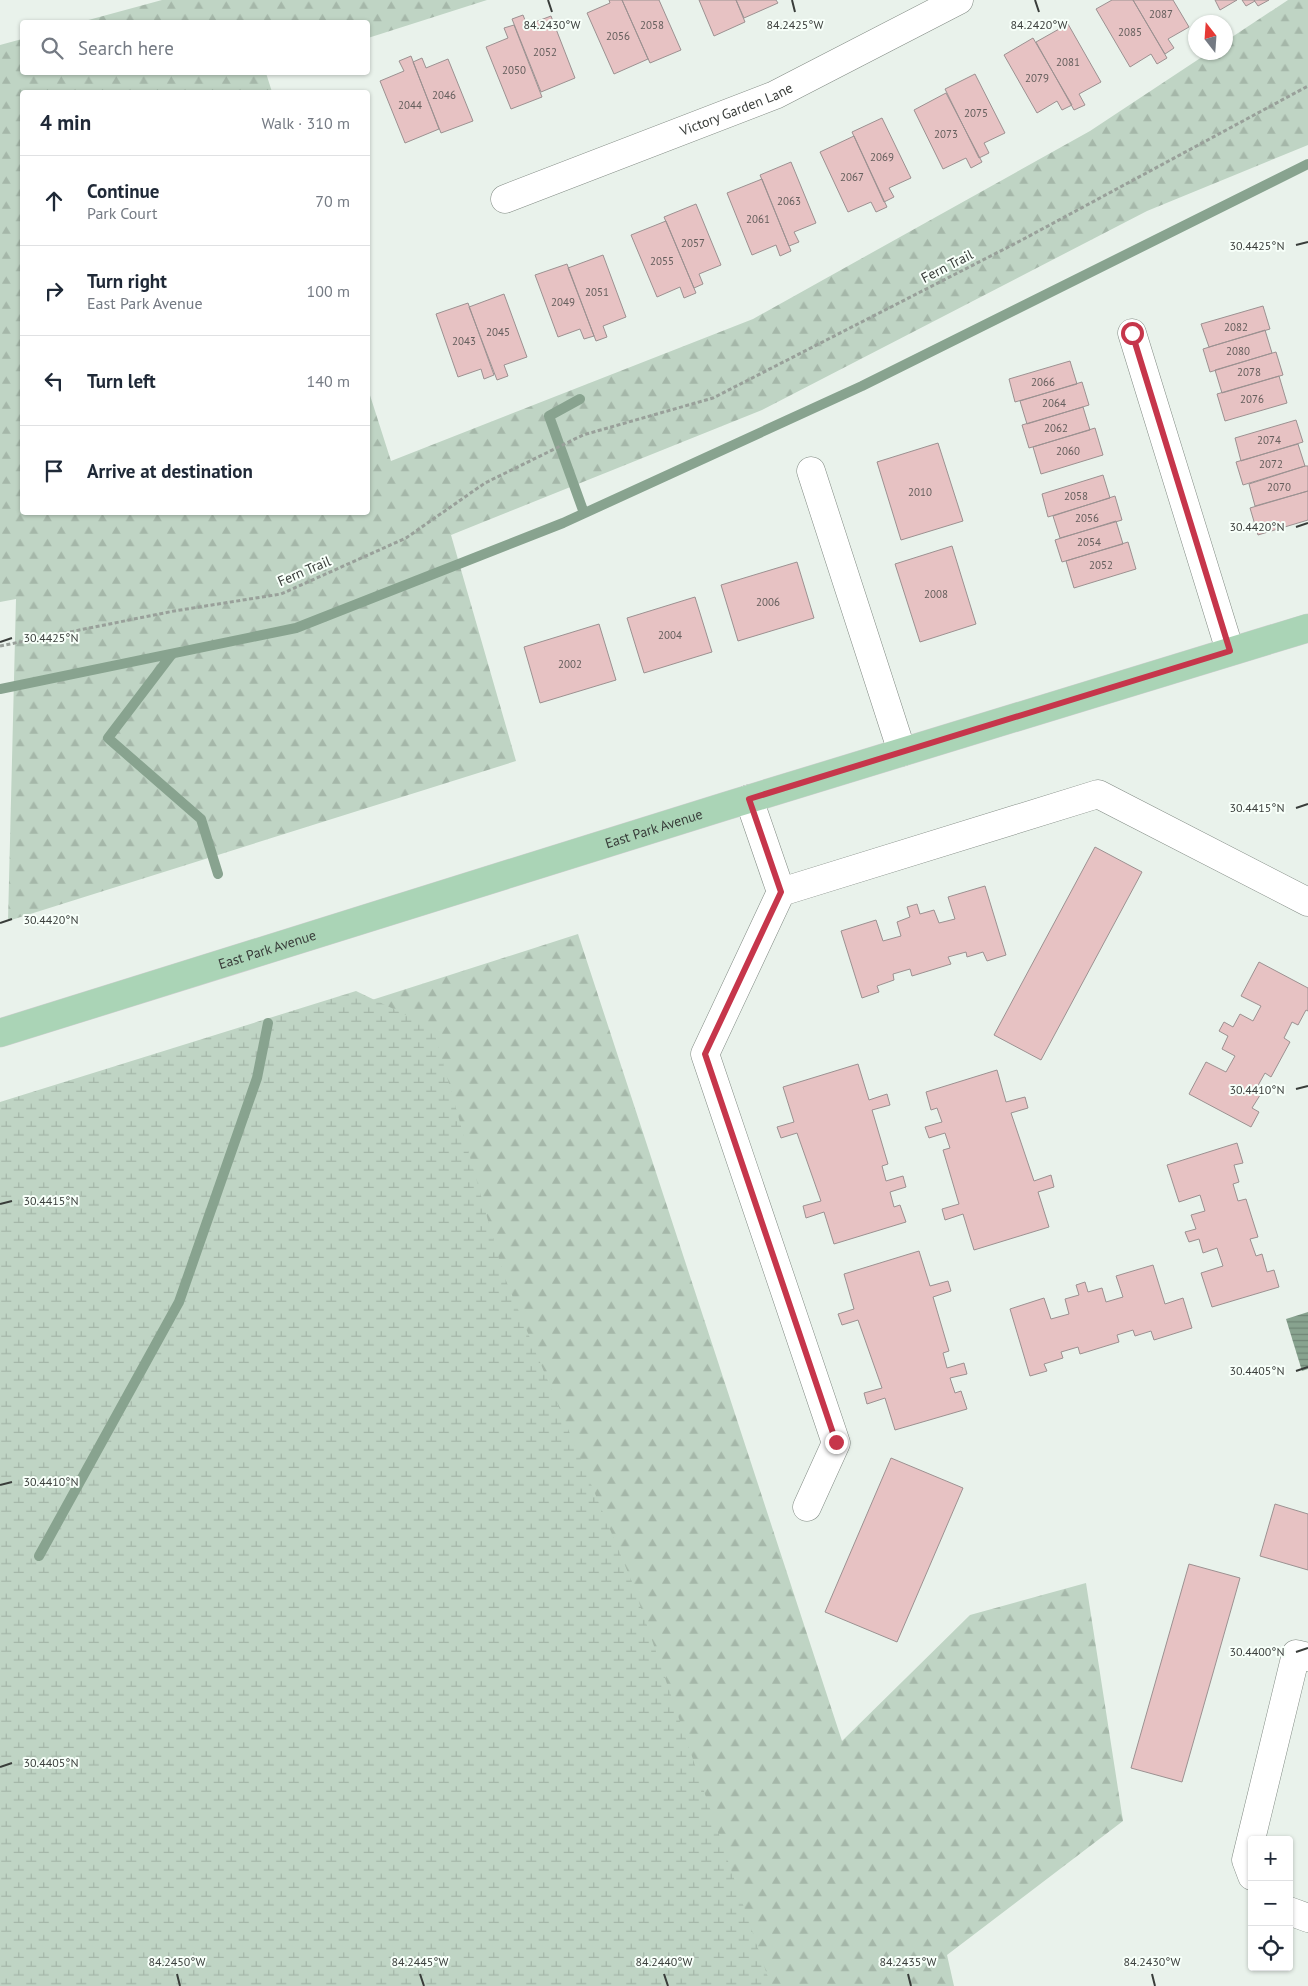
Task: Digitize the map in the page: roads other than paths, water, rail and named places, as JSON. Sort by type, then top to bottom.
[{"type":"main road","name":"East Park Avenue","points":[[0,1033],[749,799],[1308,628]]},
{"type":"street","name":"Victory Garden Lane","points":[[505,199],[775,94],[959,0]]},
{"type":"street","points":[[1132,333],[1230,651]]},
{"type":"street","points":[[811,471],[902,752]]},
{"type":"street","points":[[781,892],[1098,794],[1308,902]]},
{"type":"street","points":[[749,799],[781,892],[705,1054],[836,1442],[807,1507]]},
{"type":"street","points":[[1252,1836],[1296,1654],[1308,1657]]},
{"type":"street","points":[[1248,1852],[1246,1860],[1248,1865]]},
{"type":"street","points":[[1293,1912],[1308,1918]]},
{"type":"waterway","points":[[0,689],[296,628],[563,523],[862,386],[1308,164]]},
{"type":"waterway","points":[[580,399],[549,416],[584,513]]},
{"type":"waterway","points":[[172,654],[108,738],[201,819],[218,874]]},
{"type":"waterway","points":[[39,1556],[179,1302],[257,1078],[268,1023]]}]
